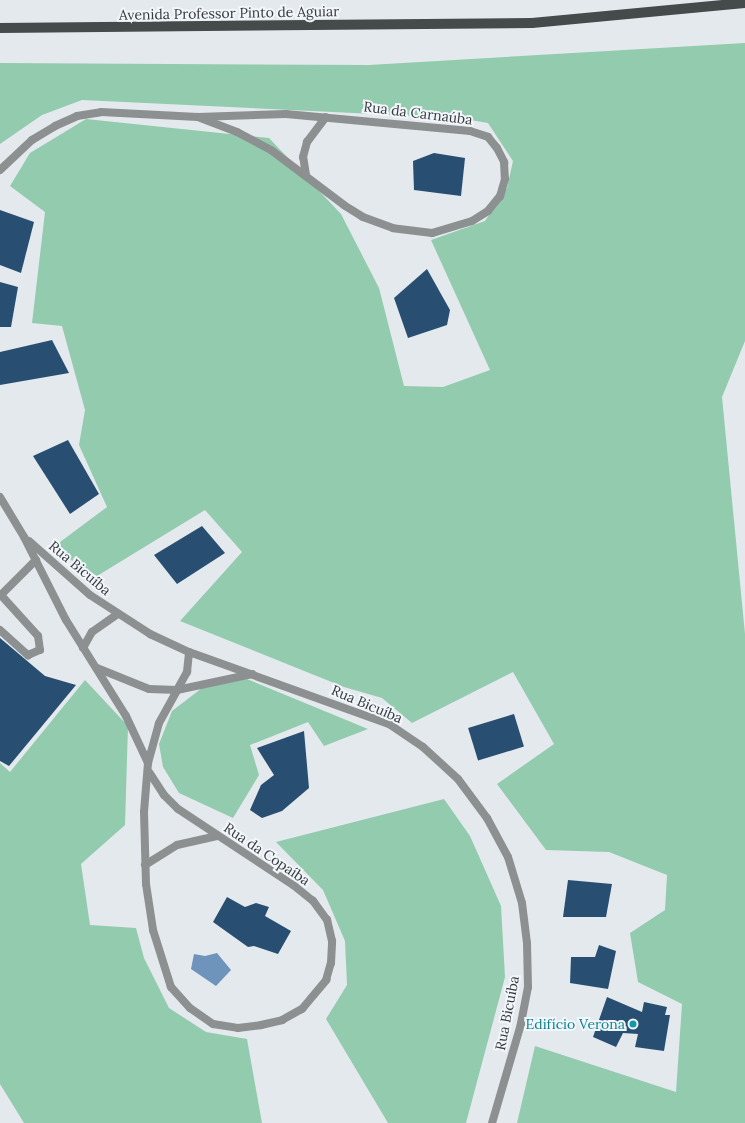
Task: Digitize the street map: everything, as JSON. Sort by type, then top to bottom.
[{"type":"main road","name":"Avenida Professor Pinto de Aguiar","points":[[0,28],[532,23],[745,3]]},
{"type":"street","name":"Rua da Carnaúba","points":[[0,170],[32,140],[77,116],[101,112],[198,117],[286,114],[470,131],[488,137],[504,162],[500,196],[488,211],[472,221],[432,233],[414,232],[363,217],[264,146],[198,117]]},
{"type":"street","points":[[306,175],[303,157],[307,142],[326,117]]},
{"type":"street","name":"Rua Bicuíba","points":[[1,500],[24,537],[83,648],[126,716],[148,763],[149,772]]},
{"type":"street","name":"Rua Bicuíba","points":[[24,537],[62,574],[118,614],[189,652],[389,724],[423,747],[458,779],[488,818],[508,856],[522,903],[527,943],[528,987],[521,1024],[492,1123]]},
{"type":"street","points":[[0,630],[28,655],[40,650],[38,636],[0,595],[36,560]]},
{"type":"street","points":[[83,648],[92,632],[118,614]]},
{"type":"street","points":[[148,763],[159,723],[187,672],[189,652]]},
{"type":"street","points":[[97,668],[149,689],[177,690],[253,674]]},
{"type":"street","name":"Rua da Copaíba","points":[[149,772],[164,795],[178,810],[293,885],[313,902],[327,920],[332,941],[331,963],[326,980],[302,1009],[282,1020],[238,1028],[214,1024],[190,1008],[171,987],[160,961],[153,930],[145,865],[144,812],[149,772]]},
{"type":"street","points":[[145,865],[177,845],[217,836]]},
{"type":"green space","points":[[745,43],[745,341],[722,397],[745,634],[745,1123],[517,1123],[535,1046],[676,1092],[682,1004],[638,982],[630,933],[665,910],[667,875],[609,852],[546,850],[497,784],[554,744],[513,672],[412,723],[382,698],[344,687],[180,621],[242,552],[205,510],[97,576],[52,548],[107,507],[79,445],[85,410],[62,326],[32,323],[45,212],[10,186],[30,153],[86,119],[269,138],[341,214],[379,288],[404,386],[443,387],[490,370],[431,240],[485,221],[507,188],[513,161],[488,123],[459,118],[82,100],[42,115],[0,144],[0,63],[369,65]]},
{"type":"green space","points":[[247,679],[368,729],[324,746],[308,722],[250,745],[259,775],[233,818],[179,793],[163,767],[159,744],[172,711],[202,688]]},
{"type":"green space","points":[[85,680],[128,726],[125,825],[81,864],[90,925],[136,928],[144,958],[169,1008],[206,1032],[247,1039],[262,1123],[24,1123],[0,1084],[0,763],[10,772]]},
{"type":"green space","points":[[444,799],[470,836],[501,906],[505,977],[466,1123],[388,1123],[326,1019],[347,985],[345,941],[323,890],[276,842]]},
{"type":"water","points":[[217,953],[231,970],[216,986],[191,969],[194,954],[205,956]]},
{"type":"building","points":[[434,153],[465,158],[461,196],[414,190],[413,161]]},
{"type":"building","points":[[0,210],[34,222],[21,273],[0,265]]},
{"type":"building","points":[[427,269],[450,310],[447,325],[408,338],[394,298]]},
{"type":"building","points":[[0,282],[18,287],[11,327],[0,327]]},
{"type":"building","points":[[52,340],[69,373],[0,385],[0,352]]},
{"type":"building","points":[[68,440],[99,494],[70,514],[33,456]]},
{"type":"building","points":[[202,526],[225,553],[177,584],[154,555]]},
{"type":"building","points":[[0,638],[45,676],[76,685],[9,766],[0,761]]},
{"type":"building","points":[[514,714],[524,747],[478,761],[468,728]]},
{"type":"building","points":[[304,731],[309,788],[282,811],[262,818],[250,810],[261,785],[274,775],[257,748]]},
{"type":"building","points":[[568,880],[612,884],[606,917],[563,917]]},
{"type":"building","points":[[227,897],[245,907],[256,903],[269,907],[265,916],[291,931],[278,954],[254,946],[248,947],[213,922]]},
{"type":"building","points":[[599,945],[616,951],[608,989],[570,983],[571,957],[595,957]]},
{"type":"building","name":"Edifício Verona","points":[[607,997],[642,1012],[644,1002],[667,1007],[665,1015],[670,1015],[664,1051],[635,1047],[638,1034],[623,1033],[616,1047],[593,1037]]},
{"type":"place","name":"Edifício Verona","points":[[633,1024]]}]
